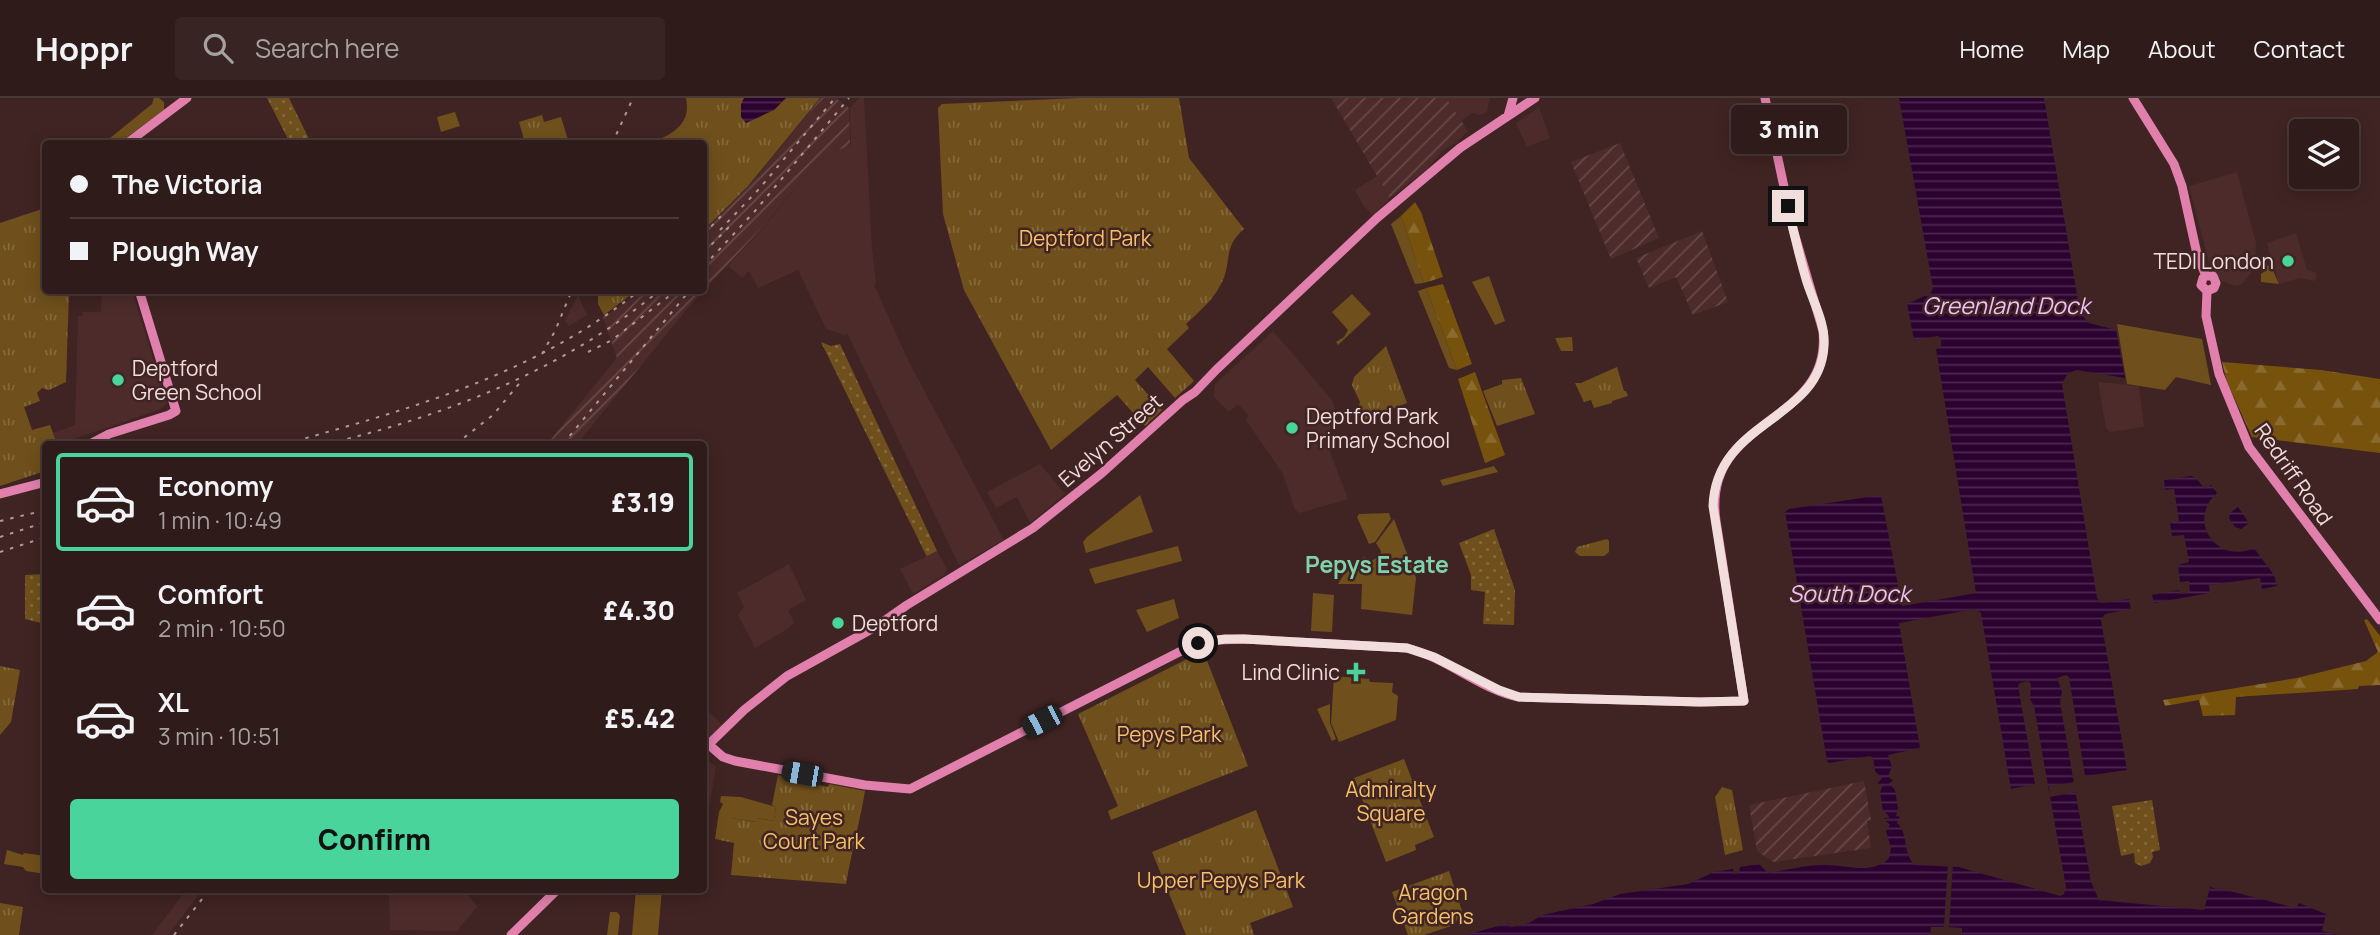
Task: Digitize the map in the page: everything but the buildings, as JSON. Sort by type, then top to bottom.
[{"type":"main road","points":[[131,140],[187,98]]},
{"type":"main road","points":[[707,747],[735,761],[864,785],[910,789],[1191,646],[1225,639],[1407,648],[1434,657],[1499,690],[1519,697],[1744,701],[1713,506],[1715,488],[1720,471],[1735,449],[1786,409],[1808,387],[1818,369],[1824,346],[1823,331],[1793,229],[1765,98]]},
{"type":"main road","name":"Redriff Road","points":[[2133,98],[2174,164],[2182,186],[2194,245],[2206,276],[2201,285],[2207,290],[2206,316],[2219,374],[2249,447],[2380,620]]},
{"type":"main road","name":"Evelyn Street","points":[[707,745],[757,699],[787,676],[877,626],[911,602],[1033,528],[1102,473],[1195,392],[1384,212],[1512,106],[1531,100]]},
{"type":"main road","points":[[96,441],[176,411],[140,294]]},
{"type":"main road","points":[[0,495],[42,483]]},
{"type":"main road","points":[[511,935],[554,893]]},
{"type":"shaded area","points":[[821,98],[836,98],[849,108],[850,145],[818,160],[767,222],[707,287],[707,228],[749,186]]},
{"type":"shaded area","points":[[859,98],[864,98],[874,285],[909,362],[1004,540],[959,565],[847,333],[844,335],[826,329],[798,270],[758,288],[749,271],[742,278],[728,266],[818,160],[851,145],[850,108]]},
{"type":"shaded area","points":[[1331,98],[1446,98],[1468,131],[1456,143],[1443,150],[1427,169],[1390,198]]},
{"type":"shaded area","points":[[1446,98],[1490,98],[1487,112],[1480,115],[1472,113],[1461,121]]},
{"type":"shaded area","points":[[1539,107],[1550,138],[1527,147],[1516,123]]},
{"type":"shaded area","points":[[1620,143],[1659,238],[1611,259],[1571,162]]},
{"type":"shaded area","points":[[2237,172],[2256,243],[2250,274],[2242,284],[2235,286],[2222,281],[2211,270],[2189,186]]},
{"type":"shaded area","points":[[1377,176],[1390,198],[1373,215],[1363,205],[1355,190]]},
{"type":"shaded area","points":[[1702,231],[1728,302],[1693,315],[1676,277],[1649,288],[1636,258]]},
{"type":"shaded area","name":"TEDI London","points":[[2296,233],[2307,270],[2317,273],[2315,281],[2300,278],[2279,284],[2267,243]]},
{"type":"shaded area","name":"Deptford Green School","points":[[102,294],[133,294],[167,403],[161,409],[70,441],[56,441],[53,433],[75,425],[78,316],[82,316],[83,312],[101,312]]},
{"type":"shaded area","points":[[634,294],[701,294],[579,441],[549,441],[617,358],[603,317]]},
{"type":"shaded area","points":[[578,295],[587,315],[569,326],[565,320]]},
{"type":"shaded area","name":"Deptford Park Primary School","points":[[1273,331],[1332,400],[1338,420],[1324,436],[1348,499],[1300,513],[1295,510],[1283,474],[1246,420],[1249,416],[1238,404],[1229,412],[1214,397],[1215,384]]},
{"type":"shaded area","points":[[2098,382],[2139,386],[2144,427],[2110,432],[2106,428]]},
{"type":"shaded area","points":[[1040,464],[1065,494],[1030,523],[1017,497],[996,508],[987,492]]},
{"type":"shaded area","points":[[937,551],[947,569],[944,575],[913,594],[900,569]]},
{"type":"shaded area","points":[[789,564],[806,600],[788,610],[794,622],[789,628],[755,648],[738,615],[744,607],[737,593]]},
{"type":"shaded area","points":[[707,710],[722,725],[707,741]]},
{"type":"shaded area","points":[[707,762],[716,766],[707,821]]},
{"type":"shaded area","points":[[1864,781],[1871,820],[1867,821],[1871,848],[1773,862],[1757,851],[1749,805]]},
{"type":"shaded area","points":[[184,893],[200,893],[168,935],[152,935]]},
{"type":"shaded area","points":[[389,893],[467,893],[477,907],[457,931],[390,930]]},
{"type":"green space","points":[[154,98],[159,98],[164,102],[164,110],[123,140],[108,140],[152,104]]},
{"type":"green space","points":[[267,98],[289,98],[310,140],[288,140]]},
{"type":"green space","points":[[686,98],[820,98],[748,186],[707,227],[707,140],[658,140],[680,126],[687,107]]},
{"type":"green space","name":"Deptford Park","points":[[1080,98],[1179,98],[1189,158],[1244,229],[1230,247],[1226,272],[1216,293],[1186,324],[1189,328],[1167,349],[1194,381],[1175,398],[1148,367],[1135,380],[1162,410],[1145,426],[1117,395],[1051,450],[964,290],[943,214],[938,108],[942,104]]},
{"type":"green space","points":[[455,112],[460,126],[441,132],[437,117]]},
{"type":"green space","points":[[542,115],[544,122],[561,117],[568,140],[524,140],[519,122]]},
{"type":"green space","points":[[1415,202],[1421,212],[1443,277],[1424,283],[1401,216]]},
{"type":"green space","points":[[42,209],[42,294],[69,294],[66,382],[49,390],[42,388],[37,393],[40,401],[24,407],[32,430],[50,425],[56,441],[42,441],[42,472],[0,486],[0,223]]},
{"type":"green space","points":[[1401,216],[1424,283],[1415,284],[1391,224]]},
{"type":"green space","points":[[2266,265],[2271,266],[2279,284],[2261,282],[2261,274]]},
{"type":"green space","points":[[1489,276],[1505,321],[1495,325],[1472,282]]},
{"type":"green space","points":[[1443,284],[1472,364],[1457,370],[1426,288]]},
{"type":"green space","points":[[1426,288],[1457,370],[1449,368],[1418,291]]},
{"type":"green space","points":[[598,294],[632,294],[604,315],[598,304]]},
{"type":"green space","points":[[1352,294],[1371,314],[1338,345],[1336,342],[1344,337],[1348,330],[1332,312]]},
{"type":"green space","points":[[2117,324],[2202,339],[2211,385],[2176,377],[2165,390],[2127,384]]},
{"type":"green space","points":[[1572,337],[1573,351],[1561,351],[1555,338]]},
{"type":"green space","points":[[821,342],[831,346],[840,344],[937,551],[926,555]]},
{"type":"green space","points":[[1386,346],[1407,403],[1364,420],[1358,410],[1360,402],[1352,385],[1354,377]]},
{"type":"green space","points":[[2222,362],[2321,370],[2380,379],[2380,453],[2252,437],[2227,382]]},
{"type":"green space","points":[[1617,367],[1628,396],[1594,408],[1591,400],[1584,402],[1575,383],[1581,383]]},
{"type":"green space","points":[[1475,372],[1505,455],[1485,463],[1458,379]]},
{"type":"green space","points":[[1521,378],[1535,414],[1497,426],[1483,391],[1502,384],[1502,380]]},
{"type":"green space","points":[[1494,466],[1498,472],[1443,486],[1440,480]]},
{"type":"green space","points":[[1140,495],[1153,532],[1086,553],[1083,542],[1087,537]]},
{"type":"green space","points":[[1389,513],[1391,519],[1375,542],[1369,544],[1357,517],[1359,514]]},
{"type":"green space","points":[[1394,519],[1416,578],[1412,615],[1361,609],[1362,584],[1338,584],[1359,560],[1364,557],[1371,561],[1380,556],[1381,551],[1376,543]]},
{"type":"green space","points":[[1494,529],[1515,590],[1514,625],[1483,624],[1485,592],[1471,590],[1471,575],[1459,543]]},
{"type":"green space","points":[[1607,539],[1609,552],[1604,556],[1580,556],[1575,552],[1577,547]]},
{"type":"green space","points":[[1178,546],[1182,561],[1095,584],[1089,569]]},
{"type":"green space","points":[[42,574],[42,623],[25,619],[25,575]]},
{"type":"green space","points":[[1313,593],[1334,595],[1332,632],[1311,631]]},
{"type":"green space","points":[[1174,599],[1179,618],[1147,632],[1136,610]]},
{"type":"green space","points":[[2367,619],[2380,636],[2380,685],[2359,686],[2358,689],[2236,697],[2235,715],[2203,716],[2199,700],[2165,706],[2163,700],[2297,678],[2366,661],[2378,652],[2364,620]]},
{"type":"green space","name":"Pepys Park","points":[[1195,655],[1206,658],[1248,766],[1111,820],[1108,811],[1118,806],[1078,714]]},
{"type":"green space","points":[[0,666],[20,670],[11,722],[0,735]]},
{"type":"green space","points":[[1334,676],[1393,683],[1392,692],[1398,696],[1396,720],[1339,742],[1331,723]]},
{"type":"green space","points":[[1330,704],[1330,723],[1336,739],[1332,741],[1317,709]]},
{"type":"green space","name":"Admiralty Square","points":[[1404,759],[1434,837],[1415,845],[1416,850],[1386,862],[1354,778]]},
{"type":"green space","name":"Sayes Court Park","points":[[778,775],[828,787],[829,784],[865,791],[846,884],[731,875],[734,843],[715,839],[719,812],[731,814],[731,818],[756,822],[757,818],[774,821],[776,807],[772,805]]},
{"type":"green space","points":[[1722,787],[1732,790],[1743,850],[1725,855],[1715,797]]},
{"type":"green space","points":[[721,796],[741,797],[776,807],[774,821],[758,818],[757,822],[731,818],[719,812],[723,804],[720,802]]},
{"type":"green space","points":[[2152,800],[2160,850],[2152,852],[2150,863],[2141,866],[2135,863],[2134,853],[2121,856],[2112,806]]},
{"type":"green space","name":"Upper Pepys Park","points":[[1256,810],[1293,907],[1250,923],[1254,935],[1186,935],[1152,852]]},
{"type":"green space","points":[[7,850],[23,855],[42,856],[42,874],[26,871],[23,867],[4,864]]},
{"type":"green space","name":"Aragon Gardens","points":[[1449,871],[1463,914],[1451,926],[1424,935],[1408,935],[1392,892]]},
{"type":"green space","points":[[636,893],[662,893],[658,935],[632,935]]},
{"type":"green space","points":[[0,903],[23,907],[19,935],[0,935]]},
{"type":"green space","points":[[610,912],[617,912],[620,916],[618,935],[607,935]]},
{"type":"water","points":[[744,98],[786,98],[774,110],[746,123],[741,117]]},
{"type":"water","points":[[1899,98],[2044,98],[2080,313],[2089,323],[2116,330],[2125,378],[2077,370],[2068,373],[2062,384],[2097,598],[2102,603],[2129,599],[2131,609],[2105,614],[2101,620],[2127,770],[2085,776],[2069,677],[2066,675],[2057,678],[2062,692],[2060,702],[2091,882],[2099,900],[2204,910],[2210,887],[2296,908],[2299,903],[2326,914],[2322,931],[2339,935],[1466,935],[1509,923],[1511,927],[1529,923],[1542,915],[1593,904],[1620,894],[1688,884],[1714,872],[1733,869],[1734,874],[1739,873],[1740,867],[1759,864],[1768,873],[1817,865],[1866,868],[1875,867],[1889,858],[1891,848],[1886,831],[1890,825],[1884,818],[1889,818],[1883,811],[1880,792],[1883,785],[1878,785],[1882,778],[1875,771],[1873,758],[1870,756],[1829,763],[1827,761],[1785,512],[1789,509],[1881,495],[1902,606],[1976,593],[1936,349],[1941,346],[1941,339],[1938,336],[1914,340],[1907,304],[1931,293],[1933,288]],"holes":[[[1975,609],[1981,613],[2011,789],[2035,784],[2018,685],[2028,681],[2031,684],[2030,699],[2034,706],[2066,887],[2064,894],[2060,896],[1959,867],[1915,865],[1908,855],[1903,832],[1897,823],[1900,817],[1896,816],[1898,808],[1895,790],[1889,783],[1893,781],[1888,776],[1892,767],[1888,755],[1920,748],[1899,623]]]},
{"type":"water","points":[[2191,476],[2205,489],[2211,485],[2217,493],[2208,504],[2204,516],[2210,537],[2228,551],[2241,552],[2254,548],[2274,575],[2277,586],[2262,589],[2260,578],[2209,585],[2210,593],[2154,603],[2152,595],[2179,590],[2180,594],[2190,592],[2189,581],[2180,582],[2178,565],[2189,562],[2184,535],[2172,536],[2170,523],[2179,521],[2174,489],[2165,490],[2164,480]]},
{"type":"water","points":[[2238,507],[2249,523],[2241,529],[2235,527],[2229,518],[2230,513]]},
{"type":"pier","points":[[2074,782],[2076,792],[2050,797],[2049,786]]},
{"type":"pier","points":[[1948,863],[1953,863],[1949,927],[1962,928],[1962,935],[1930,935],[1931,927],[1944,927]]},
{"type":"railway","points":[[614,140],[633,98]]},
{"type":"railway","points":[[720,230],[759,189],[835,98]]},
{"type":"railway","points":[[707,263],[755,211],[849,98]]},
{"type":"railway","points":[[707,231],[723,214]]},
{"type":"railway","points":[[707,249],[729,227]]},
{"type":"railway","points":[[542,354],[570,294]]},
{"type":"railway","points":[[296,441],[426,402],[515,367],[600,320],[635,294]]},
{"type":"railway","points":[[338,441],[416,419],[503,386],[584,344],[655,294]]},
{"type":"railway","points":[[588,352],[612,340],[672,294]]},
{"type":"railway","points":[[565,441],[687,294]]},
{"type":"railway","points":[[460,441],[493,415],[523,379]]},
{"type":"railway","points":[[0,521],[42,511]]},
{"type":"railway","points":[[0,537],[42,523]]},
{"type":"railway","points":[[0,552],[42,538]]},
{"type":"railway","points":[[174,935],[207,893]]},
{"type":"place","name":"TEDI London","points":[[2288,261]]},
{"type":"place","name":"Deptford Green School","points":[[118,380]]},
{"type":"place","name":"Deptford Park Primary School","points":[[1292,428]]},
{"type":"place","name":"Deptford","points":[[838,623]]},
{"type":"place","name":"Lind Clinic","points":[[1356,672]]},
{"type":"district","name":"Pepys Estate","points":[[1377,564]]},
{"type":"route","points":[[1198,643],[1244,639],[1407,648],[1434,657],[1499,690],[1519,697],[1744,701],[1713,506],[1717,478],[1731,454],[1746,438],[1800,397],[1815,376],[1824,346],[1823,331],[1806,280],[1788,206]]},
{"type":"water label","name":"Greenland Dock","points":[[2006,305]]},
{"type":"water label","name":"South Dock","points":[[1849,593]]}]
